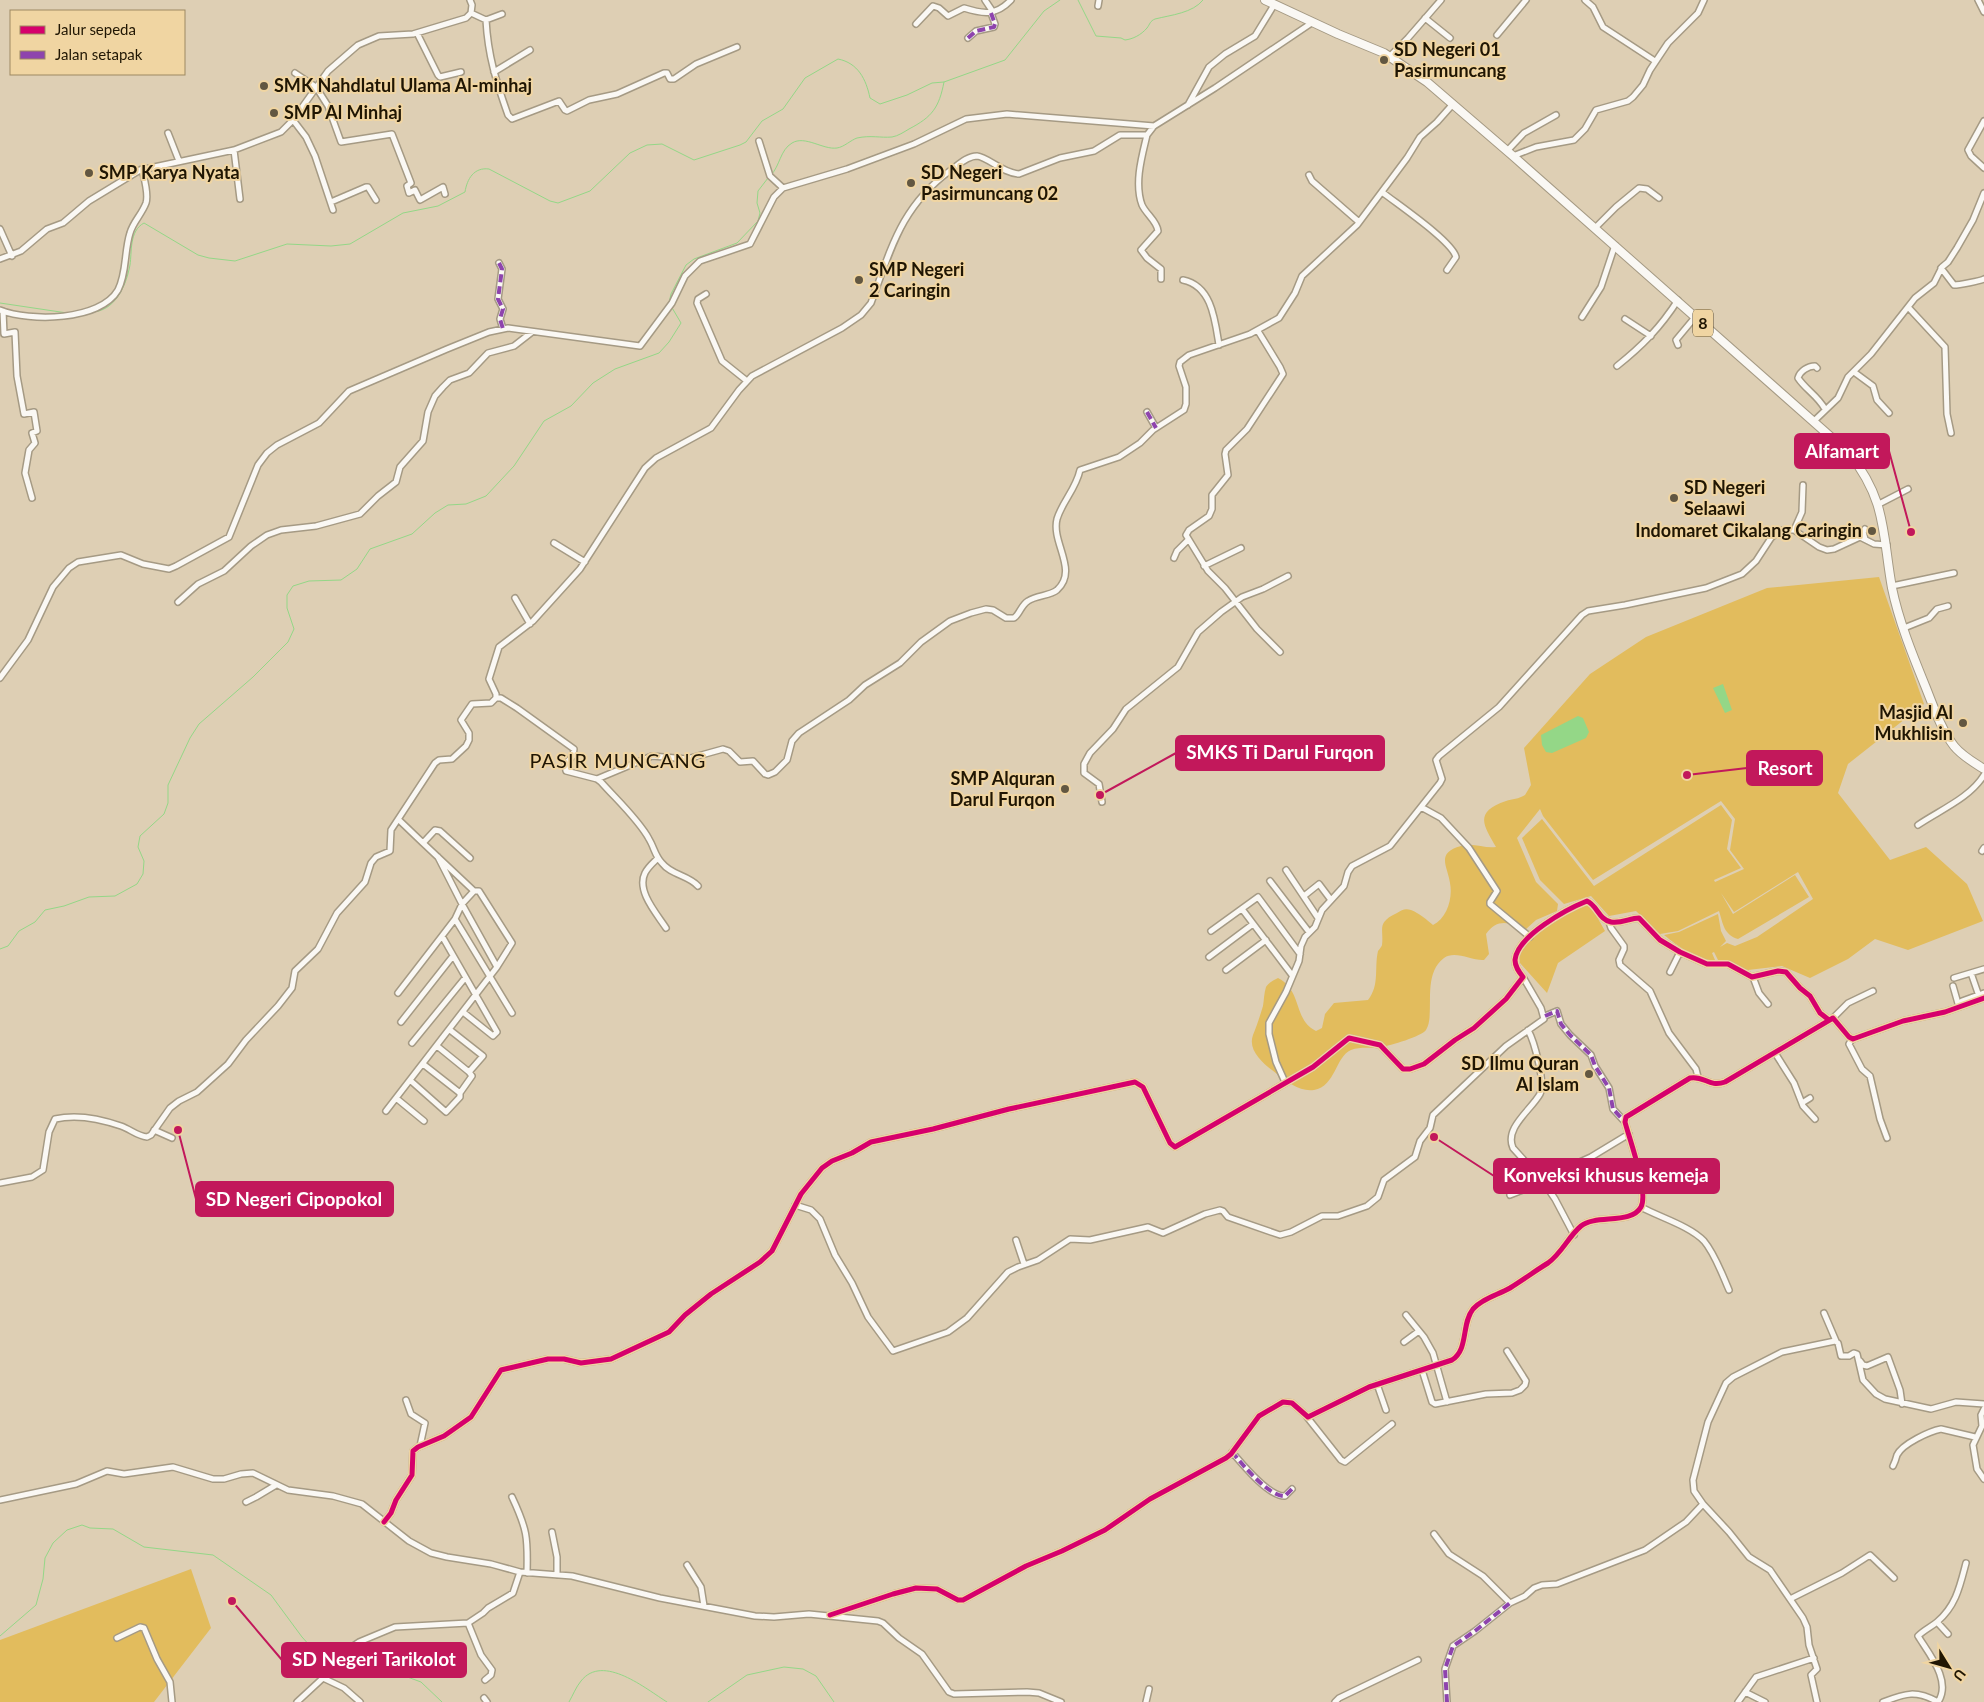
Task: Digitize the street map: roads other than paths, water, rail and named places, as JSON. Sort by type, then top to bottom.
[{"type":"highway","name":"8","points":[[1265,0],[1384,53],[1411,70],[1510,153],[1837,442],[1858,465],[1879,504],[1892,586],[1904,628],[1944,729],[1961,753],[1984,769]]},
{"type":"street","points":[[0,259],[12,256],[28,246],[47,229],[63,222],[88,200],[142,169],[234,150],[274,136],[293,120],[333,65],[358,45],[379,36],[417,33],[466,18],[471,13],[472,5],[470,0]]},
{"type":"street","points":[[968,38],[976,31],[994,27],[992,12],[986,0]]},
{"type":"street","points":[[1389,57],[1441,0]]},
{"type":"street","points":[[1497,35],[1526,0]]},
{"type":"street","points":[[1586,0],[1603,26],[1655,62]]},
{"type":"street","points":[[1510,153],[1574,140],[1585,129],[1596,110],[1632,98],[1643,85],[1655,62],[1674,35],[1698,13],[1704,0]]},
{"type":"street","points":[[1978,0],[1984,12]]},
{"type":"street","points":[[916,24],[933,6],[939,8],[948,16],[964,8],[974,12],[992,12],[1009,1]]},
{"type":"street","points":[[1188,105],[1209,68],[1225,54],[1255,36],[1274,5]]},
{"type":"street","points":[[471,13],[486,20],[502,14]]},
{"type":"street","points":[[1426,18],[1450,38]]},
{"type":"street","points":[[486,20],[488,49],[494,72],[508,115],[513,119],[559,101],[565,110],[568,111],[589,100],[617,94],[665,72],[669,79],[674,78],[696,64],[737,47]]},
{"type":"street","points":[[1161,279],[1161,269],[1143,254],[1141,249],[1158,231],[1145,210],[1140,195],[1141,163],[1147,135],[1154,126],[1313,22]]},
{"type":"street","points":[[417,33],[440,77],[461,72]]},
{"type":"street","points":[[494,72],[530,50]]},
{"type":"street","points":[[295,73],[316,87],[328,106],[341,142],[392,134],[411,183],[407,186],[409,193],[415,190],[420,200],[443,187],[445,194]]},
{"type":"street","points":[[597,779],[652,756],[687,759],[723,749],[740,762],[753,761],[764,774],[768,775],[775,772],[787,760],[792,741],[799,733],[849,700],[865,685],[900,663],[917,645],[946,624],[963,616],[986,609],[993,610],[1006,618],[1014,618],[1027,602],[1058,589],[1067,572],[1058,542],[1057,521],[1075,487],[1080,470],[1119,457],[1140,443],[1156,428],[1181,413],[1186,406],[1186,387],[1179,368],[1180,362],[1192,354],[1258,331],[1281,315],[1295,293],[1302,276],[1360,222],[1422,135],[1453,104]]},
{"type":"street","points":[[0,678],[28,640],[53,588],[69,568],[78,562],[121,555],[144,564],[168,569],[229,537],[258,465],[277,444],[320,423],[349,391],[489,332],[508,328],[640,346],[672,303],[685,276],[700,261],[750,244],[774,197],[783,188],[847,169],[906,147],[966,119],[1007,114],[1154,126]]},
{"type":"street","points":[[1510,153],[1524,132],[1556,115]]},
{"type":"street","points":[[293,120],[310,145],[333,210]]},
{"type":"street","points":[[1984,121],[1968,150],[1971,156],[1984,168]]},
{"type":"street","points":[[168,133],[179,161]]},
{"type":"street","points":[[496,698],[490,679],[497,650],[530,624],[585,562],[647,465],[661,455],[708,430],[747,381],[755,374],[842,328],[865,312],[871,303],[892,244],[906,218],[930,186],[967,159],[980,156],[1001,169],[1019,174],[1063,157],[1094,151],[1120,135],[1147,135]]},
{"type":"street","points":[[759,141],[770,176],[783,188]]},
{"type":"street","points":[[234,150],[240,199]]},
{"type":"street","points":[[32,498],[25,473],[29,450],[34,443],[32,433],[37,431],[34,412],[24,414],[17,376],[15,332],[4,334],[1,310],[37,316],[61,317],[98,307],[111,299],[123,277],[130,233],[147,201],[142,169]]},
{"type":"street","points":[[1309,175],[1312,181],[1360,222]]},
{"type":"street","points":[[331,202],[366,187],[376,200]]},
{"type":"street","points":[[1595,228],[1639,188],[1647,189],[1659,198]]},
{"type":"street","points":[[1382,192],[1427,227],[1451,249],[1456,257],[1447,270]]},
{"type":"street","points":[[1814,421],[1841,396],[1846,380],[1871,354],[1915,298],[1934,283],[1941,268],[1948,262],[1957,248],[1983,196]]},
{"type":"street","points":[[0,229],[12,256]]},
{"type":"street","points":[[1582,317],[1602,286],[1615,245]]},
{"type":"street","points":[[499,263],[502,269],[498,299],[503,309],[500,319],[503,329]]},
{"type":"street","points":[[1941,268],[1954,285],[1984,279]]},
{"type":"street","points":[[1183,280],[1198,286],[1211,305],[1214,312],[1219,345]]},
{"type":"street","points":[[706,294],[697,303],[711,333],[717,354],[725,365],[747,381]]},
{"type":"street","points":[[1617,366],[1642,346],[1678,300]]},
{"type":"street","points":[[1908,307],[1945,347],[1947,414],[1951,433]]},
{"type":"street","points":[[1678,345],[1676,340],[1696,316]]},
{"type":"street","points":[[1625,319],[1651,336]]},
{"type":"street","points":[[1258,331],[1283,374],[1247,429],[1226,450],[1228,477],[1212,495],[1212,509],[1209,516],[1186,533],[1188,540],[1204,566],[1227,590],[1234,602],[1257,630],[1280,652]]},
{"type":"street","points":[[178,602],[198,584],[224,571],[251,546],[267,535],[281,530],[316,526],[360,514],[378,496],[395,483],[400,467],[423,441],[427,415],[433,400],[443,387],[450,380],[469,373],[488,354],[514,346],[532,332]]},
{"type":"street","points":[[1817,368],[1809,366],[1799,374],[1798,378],[1819,399],[1825,409]]},
{"type":"street","points":[[1854,372],[1873,386],[1877,400],[1889,413]]},
{"type":"street","points":[[1147,412],[1156,428]]},
{"type":"street","points":[[1794,530],[1802,512],[1803,485]]},
{"type":"street","points":[[1879,504],[1908,489]]},
{"type":"street","points":[[1286,1082],[1278,1068],[1268,1028],[1271,1018],[1286,992],[1303,940],[1314,927],[1322,910],[1344,886],[1352,866],[1387,848],[1442,780],[1437,758],[1499,707],[1584,613],[1702,589],[1740,575],[1749,568],[1777,532],[1787,529],[1794,530],[1819,547],[1827,550],[1834,549],[1858,538],[1865,539],[1874,544],[1887,545]]},
{"type":"street","points":[[1865,529],[1863,532],[1865,539]]},
{"type":"street","points":[[1174,558],[1177,550],[1188,540]]},
{"type":"street","points":[[554,543],[585,562]]},
{"type":"street","points":[[1204,566],[1241,548]]},
{"type":"street","points":[[1892,586],[1954,573]]},
{"type":"street","points":[[1102,802],[1098,782],[1084,773],[1084,764],[1088,756],[1113,729],[1126,709],[1180,665],[1198,632],[1234,602],[1288,576]]},
{"type":"street","points":[[515,598],[530,624]]},
{"type":"street","points":[[1904,628],[1929,618],[1937,609],[1948,606]]},
{"type":"street","points":[[0,1182],[32,1177],[41,1173],[45,1166],[50,1126],[55,1119],[77,1117],[94,1119],[121,1126],[146,1137],[151,1135],[174,1105],[197,1092],[231,1061],[246,1040],[289,993],[292,988],[295,970],[320,946],[338,913],[365,882],[368,868],[373,860],[390,851],[390,833],[436,762],[452,759],[468,743],[469,733],[461,720],[473,704],[491,703],[496,698],[501,698],[518,708],[574,749],[573,756],[565,764],[566,771],[597,779],[624,807],[648,837],[658,858],[670,871],[689,878],[698,886]]},
{"type":"street","points":[[1918,825],[1966,795],[1984,775]]},
{"type":"street","points":[[1421,807],[1440,818],[1470,848],[1482,870],[1497,891],[1490,904],[1530,937]]},
{"type":"street","points":[[386,1111],[490,978],[512,943],[478,891],[474,891],[399,820]]},
{"type":"street","points":[[423,843],[435,830],[440,830],[470,858]]},
{"type":"street","points":[[438,857],[497,967]]},
{"type":"street","points":[[658,858],[645,873],[644,887],[648,900],[666,928]]},
{"type":"street","points":[[1286,870],[1318,918]]},
{"type":"street","points":[[1270,881],[1309,932]]},
{"type":"street","points":[[1304,896],[1319,884],[1331,900]]},
{"type":"street","points":[[398,993],[454,920],[462,904],[474,891]]},
{"type":"street","points":[[1211,931],[1258,896],[1300,954]]},
{"type":"street","points":[[1544,1016],[1534,994],[1516,965],[1516,957],[1519,949],[1543,925],[1587,901],[1592,904],[1603,919],[1609,922],[1639,918],[1662,941],[1680,952],[1707,964],[1728,964],[1753,977],[1781,971],[1786,972],[1810,996],[1820,1013],[1831,1019],[1852,1039]]},
{"type":"street","points":[[1242,909],[1292,975]]},
{"type":"street","points":[[454,920],[512,1013]]},
{"type":"street","points":[[1609,922],[1624,948],[1619,964],[1650,991],[1670,1032],[1696,1070],[1698,1077]]},
{"type":"street","points":[[1209,957],[1253,924]]},
{"type":"street","points":[[442,936],[497,1032],[493,1036],[464,1012]]},
{"type":"street","points":[[1226,970],[1266,940]]},
{"type":"street","points":[[1670,972],[1680,952]]},
{"type":"street","points":[[401,1022],[453,956]]},
{"type":"street","points":[[1954,978],[1984,968]]},
{"type":"street","points":[[1971,973],[1982,996]]},
{"type":"street","points":[[384,1522],[392,1512],[396,1500],[412,1475],[412,1452],[420,1446],[444,1436],[471,1417],[497,1374],[504,1369],[548,1359],[564,1359],[582,1363],[611,1358],[669,1332],[685,1315],[714,1292],[768,1255],[776,1245],[804,1189],[824,1166],[880,1139],[933,1129],[1009,1109],[1135,1082],[1143,1087],[1170,1143],[1172,1146],[1177,1147],[1319,1064],[1349,1038],[1380,1045],[1404,1069],[1408,1070],[1420,1065],[1492,1014],[1506,1000],[1523,977]]},
{"type":"street","points":[[1753,977],[1759,993],[1768,1004]]},
{"type":"street","points":[[412,1043],[465,978]]},
{"type":"street","points":[[1953,986],[1959,1007]]},
{"type":"street","points":[[1625,1122],[1626,1118],[1631,1114],[1690,1078],[1698,1077],[1710,1083],[1721,1083],[1831,1019],[1848,1003],[1872,991]]},
{"type":"street","points":[[1962,1001],[1982,996]]},
{"type":"street","points":[[1887,1138],[1880,1119],[1870,1076],[1862,1069],[1849,1044],[1852,1039],[1903,1021],[1959,1007],[1982,996]]},
{"type":"street","points":[[795,1205],[810,1210],[820,1219],[835,1255],[852,1283],[865,1312],[893,1351],[938,1337],[958,1326],[1008,1272],[1038,1260],[1070,1239],[1090,1240],[1148,1227],[1163,1233],[1206,1214],[1220,1210],[1228,1217],[1280,1235],[1291,1232],[1322,1216],[1338,1216],[1369,1205],[1378,1198],[1384,1180],[1415,1157],[1420,1142],[1430,1128],[1433,1115],[1506,1046],[1541,1022],[1544,1016],[1557,1012],[1561,1024],[1591,1055],[1597,1070],[1609,1088],[1613,1109],[1625,1122],[1634,1149],[1643,1201],[1641,1207],[1630,1216],[1586,1223],[1561,1251],[1548,1262],[1510,1288],[1476,1306],[1468,1318],[1458,1356],[1452,1360],[1377,1384],[1307,1417]]},
{"type":"street","points":[[450,1030],[483,1056],[469,1072]]},
{"type":"street","points":[[1528,1030],[1534,1041],[1542,1074],[1541,1091],[1515,1128],[1511,1136],[1511,1142],[1513,1148],[1542,1180],[1555,1199],[1574,1235]]},
{"type":"street","points":[[411,1081],[446,1112],[460,1097],[460,1093],[472,1076],[437,1046]]},
{"type":"street","points":[[1775,1053],[1794,1083],[1802,1103],[1815,1119]]},
{"type":"street","points":[[423,1064],[460,1093]]},
{"type":"street","points":[[396,1098],[424,1121]]},
{"type":"street","points":[[1802,1103],[1810,1098]]},
{"type":"street","points":[[154,1130],[172,1138]]},
{"type":"street","points":[[1510,1195],[1591,1157],[1629,1134]]},
{"type":"street","points":[[1641,1207],[1686,1229],[1703,1240],[1712,1254],[1729,1290]]},
{"type":"street","points":[[1016,1240],[1024,1264]]},
{"type":"street","points":[[1824,1313],[1842,1356],[1855,1353],[1863,1365],[1866,1366],[1888,1357],[1900,1390],[1902,1404]]},
{"type":"street","points":[[1406,1315],[1433,1353],[1447,1402]]},
{"type":"street","points":[[1404,1342],[1419,1331]]},
{"type":"street","points":[[1817,1702],[1811,1674],[1817,1670],[1809,1645],[1807,1624],[1770,1570],[1749,1557],[1703,1504],[1693,1486],[1694,1474],[1708,1422],[1726,1383],[1733,1377],[1782,1352],[1836,1341]]},
{"type":"street","points":[[1422,1370],[1432,1402],[1435,1404],[1470,1397],[1512,1393],[1520,1390],[1526,1382],[1506,1351]]},
{"type":"street","points":[[1859,1360],[1860,1373],[1864,1382],[1882,1398],[1931,1409],[1956,1402],[1984,1404]]},
{"type":"street","points":[[1377,1384],[1386,1410]]},
{"type":"street","points":[[406,1400],[411,1414],[425,1424],[420,1446]]},
{"type":"street","points":[[830,1615],[916,1588],[937,1589],[958,1600],[962,1600],[1026,1566],[1106,1530],[1150,1499],[1232,1452],[1259,1416],[1283,1402],[1292,1402],[1307,1417],[1341,1460],[1345,1462],[1392,1424]]},
{"type":"street","points":[[1984,1409],[1981,1416],[1982,1426],[1973,1444],[1975,1462],[1984,1479]]},
{"type":"street","points":[[1893,1466],[1897,1455],[1908,1443],[1936,1430],[1941,1429],[1975,1437]]},
{"type":"street","points":[[1232,1452],[1256,1478],[1278,1496],[1285,1496],[1292,1489]]},
{"type":"street","points":[[0,1500],[76,1484],[107,1471],[124,1474],[173,1467],[213,1480],[224,1480],[241,1474],[253,1474],[288,1490],[333,1496],[358,1502],[371,1510],[409,1541],[431,1552],[447,1557],[490,1564],[520,1572],[572,1576],[648,1595],[766,1618],[809,1614],[830,1615],[883,1623],[899,1638],[922,1654],[949,1692],[954,1694],[1039,1693],[1061,1702]]},
{"type":"street","points":[[246,1502],[256,1498],[276,1484]]},
{"type":"street","points":[[512,1497],[523,1520],[527,1536],[527,1573]]},
{"type":"street","points":[[1447,1702],[1445,1669],[1449,1662],[1451,1648],[1456,1642],[1466,1638],[1510,1603],[1542,1585],[1557,1584],[1645,1550],[1686,1522],[1703,1504]]},
{"type":"street","points":[[552,1532],[557,1557],[557,1575]]},
{"type":"street","points":[[1434,1534],[1450,1554],[1483,1576],[1510,1603]]},
{"type":"street","points":[[1790,1599],[1842,1573],[1870,1555],[1894,1578]]},
{"type":"street","points":[[1883,1702],[1914,1693],[1938,1702],[1942,1696],[1944,1686],[1932,1657],[1918,1636],[1948,1611],[1957,1596],[1966,1563]]},
{"type":"street","points":[[687,1565],[701,1587],[704,1606]]},
{"type":"street","points":[[297,1702],[323,1678],[341,1654],[359,1642],[395,1627],[468,1623],[513,1593],[520,1572]]},
{"type":"street","points":[[1937,1622],[1948,1634]]},
{"type":"street","points":[[468,1623],[481,1655],[492,1670],[491,1675],[485,1680]]},
{"type":"street","points":[[117,1638],[140,1627],[144,1628],[157,1659],[170,1682],[172,1702]]},
{"type":"street","points":[[1738,1702],[1753,1680],[1761,1674],[1814,1658]]},
{"type":"street","points":[[1335,1702],[1339,1698],[1418,1660]]},
{"type":"street","points":[[323,1678],[344,1688],[360,1702]]},
{"type":"street","points":[[1146,1702],[1149,1689]]},
{"type":"street","points":[[1745,1692],[1765,1702]]},
{"type":"waterway","points":[[91,312],[107,308],[118,296],[126,281],[134,236],[139,227],[144,223],[198,255],[235,261],[287,244],[331,246],[350,244],[403,213],[438,206],[465,192],[467,183],[472,175],[484,169],[489,169],[550,201],[558,203],[590,191],[630,153],[647,145],[662,144],[694,160],[746,142],[762,121],[783,109],[805,78],[838,59],[856,68],[866,84],[870,98],[880,104],[907,95],[932,83],[944,82],[1005,60],[1044,11],[1060,0]]},
{"type":"waterway","points":[[1078,0],[1096,36],[1125,40],[1140,35],[1153,20],[1188,11],[1203,0]]},
{"type":"waterway","points":[[771,175],[788,146],[797,141],[837,148],[857,138],[892,137],[901,134],[929,116],[940,99],[944,82]]},
{"type":"waterway","points":[[669,303],[671,294],[686,265],[694,259],[737,243],[758,221],[760,213],[757,203],[758,191],[768,178]]},
{"type":"waterway","points":[[0,303],[67,313]]},
{"type":"waterway","points":[[0,949],[8,946],[19,931],[35,922],[45,910],[64,906],[89,897],[115,896],[137,884],[143,874],[144,861],[138,847],[140,836],[164,814],[168,803],[168,785],[190,738],[199,724],[253,677],[288,642],[294,629],[287,608],[287,595],[293,586],[309,581],[341,580],[357,569],[370,549],[412,534],[435,513],[448,505],[466,504],[486,496],[514,466],[544,421],[571,406],[593,383],[615,369],[659,353],[669,342],[681,323],[671,306]]},
{"type":"waterway","points":[[0,1636],[36,1605],[43,1579],[45,1558],[53,1543],[67,1530],[82,1525],[90,1528],[113,1529],[144,1547],[213,1555],[271,1595],[302,1637],[321,1658],[332,1664]]},
{"type":"waterway","points":[[335,1666],[345,1672],[383,1668],[421,1682],[442,1702]]},
{"type":"waterway","points":[[708,1702],[747,1675],[784,1667],[803,1669],[816,1676],[834,1702]]},
{"type":"waterway","points":[[569,1702],[581,1681],[590,1673],[601,1671],[624,1676],[667,1702]]},
{"type":"place","name":"SD Negeri 01 Pasirmuncang","points":[[1384,60]]},
{"type":"place","name":"SMK Nahdlatul Ulama Al-minhaj","points":[[264,86]]},
{"type":"place","name":"SMP Al Minhaj","points":[[274,113]]},
{"type":"place","name":"SMP Karya Nyata","points":[[89,173]]},
{"type":"place","name":"SD Negeri Pasirmuncang 02","points":[[911,183]]},
{"type":"place","name":"SMP Negeri 2 Caringin","points":[[859,280]]},
{"type":"place","name":"SD Negeri Selaawi","points":[[1674,498]]},
{"type":"place","name":"Indomaret Cikalang Caringin","points":[[1872,531]]},
{"type":"place","name":"Alfamart","points":[[1911,532]]},
{"type":"place","name":"Masjid Al Mukhlisin","points":[[1963,723]]},
{"type":"place","name":"Resort","points":[[1687,775]]},
{"type":"place","name":"SMP Alquran Darul Furqon","points":[[1065,789]]},
{"type":"place","name":"SMKS Ti Darul Furqon","points":[[1100,795]]},
{"type":"place","name":"SD Ilmu Quran Al Islam","points":[[1589,1074]]},
{"type":"place","name":"SD Negeri Cipopokol","points":[[178,1130]]},
{"type":"place","name":"Konveksi khusus kemeja","points":[[1434,1137]]},
{"type":"place","name":"SD Negeri Tarikolot","points":[[232,1601]]},
{"type":"district","name":"PASIR MUNCANG","points":[[618,761]]}]
